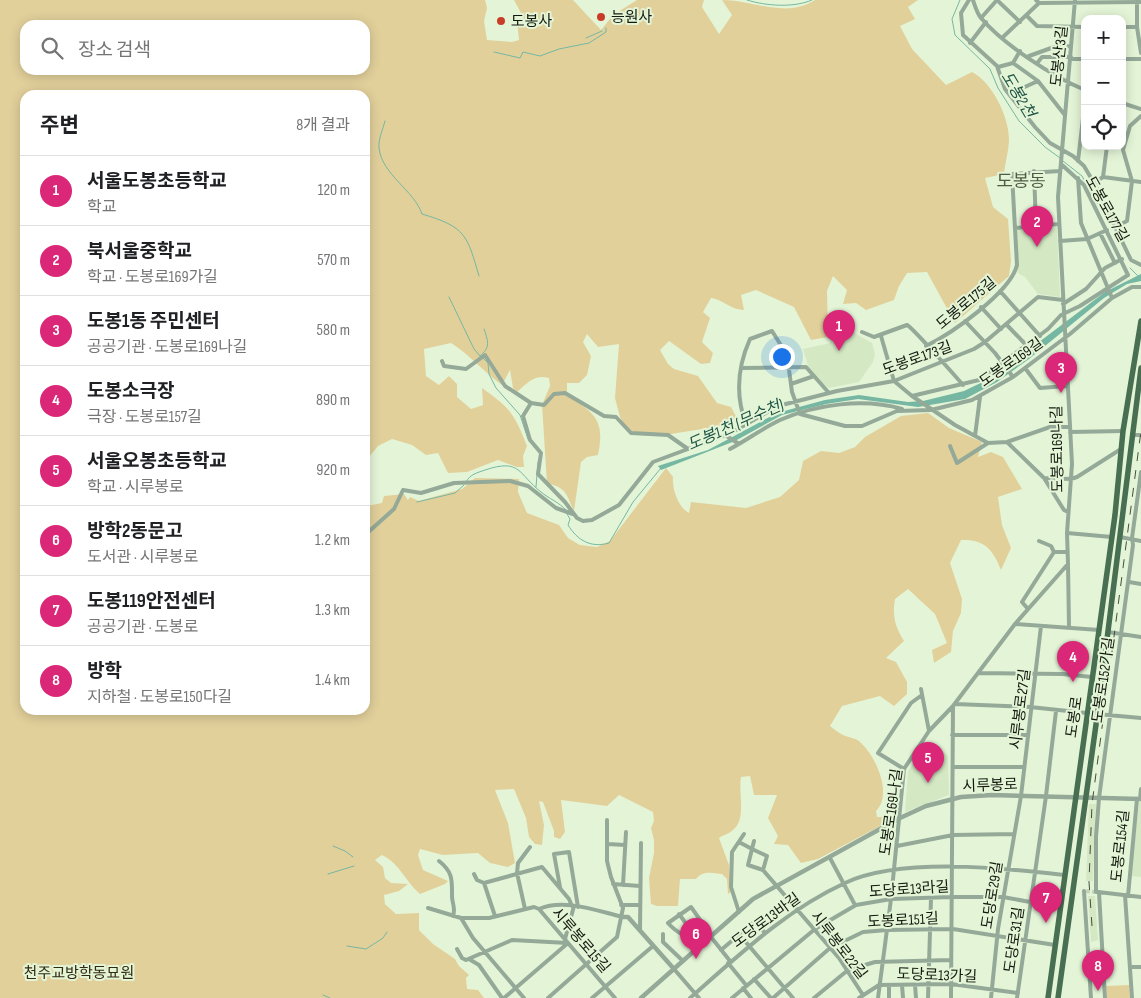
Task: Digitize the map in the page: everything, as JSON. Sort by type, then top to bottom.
[{"type":"main road","name":"도봉로","points":[[1048,998],[1112,537],[1123,431],[1141,321]]},
{"type":"main road","name":"도봉로","points":[[1058,998],[1134,435],[1141,368]]},
{"type":"street","points":[[971,0],[981,18],[1002,38],[1068,83],[1081,88]]},
{"type":"street","name":"도봉로177길","points":[[971,0],[962,12],[960,23],[963,35],[998,67],[1002,83],[1009,94],[1043,136],[1078,161],[1094,183],[1132,261],[1141,265]]},
{"type":"street","points":[[981,18],[997,0],[1020,22]]},
{"type":"street","points":[[1002,38],[1027,16],[1037,1],[1139,2],[1137,27],[1141,53]]},
{"type":"street","name":"도봉산3길","points":[[1060,240],[1060,171],[1075,2]]},
{"type":"street","points":[[1027,16],[1037,26],[1081,27]]},
{"type":"street","points":[[970,43],[986,22]]},
{"type":"street","points":[[1126,27],[1137,27]]},
{"type":"street","points":[[1029,56],[1054,47],[1071,46]]},
{"type":"street","points":[[998,67],[1013,63],[1020,51]]},
{"type":"street","points":[[1038,62],[1042,57],[1081,59]]},
{"type":"street","points":[[1126,59],[1141,59]]},
{"type":"street","name":"도봉산3길","points":[[1013,63],[1038,81],[1064,114]]},
{"type":"street","points":[[1009,94],[1038,81]]},
{"type":"street","points":[[1126,105],[1141,109]]},
{"type":"street","points":[[1126,136],[1130,126],[1141,116]]},
{"type":"street","points":[[1078,161],[1081,143]]},
{"type":"street","points":[[1103,177],[1106,150]]},
{"type":"street","points":[[1115,227],[1127,221],[1132,181],[1124,150]]},
{"type":"street","name":"도봉로177길","points":[[1061,163],[1078,178],[1122,259],[1128,275],[1107,287]]},
{"type":"street","points":[[1034,171],[1036,227]]},
{"type":"street","name":"도봉로175길","points":[[926,346],[946,336],[965,321],[1000,291],[1015,272],[1012,174],[1034,171],[1060,171]]},
{"type":"street","points":[[1094,183],[1103,177],[1141,182]]},
{"type":"street","points":[[1078,178],[1080,218],[1100,272],[1112,297]]},
{"type":"street","points":[[1015,228],[1059,224]]},
{"type":"street","points":[[1060,240],[1087,239],[1107,230]]},
{"type":"street","points":[[1100,233],[1115,263]]},
{"type":"street","name":"도봉로169나길","points":[[1060,240],[1070,430],[1071,479],[1067,533],[1069,627]]},
{"type":"street","points":[[1063,302],[1086,289],[1100,272],[1122,259]]},
{"type":"street","points":[[913,397],[979,380],[1004,364],[1040,336],[1064,314],[1080,306],[1107,287]]},
{"type":"street","name":"도봉로169길","points":[[799,413],[844,426],[862,426],[889,414],[905,410],[930,410],[980,397],[1025,368],[1112,297],[1132,288],[1141,287]]},
{"type":"street","points":[[1000,291],[1040,336]]},
{"type":"street","name":"도봉로173길","points":[[726,436],[773,407],[829,393],[894,381],[941,363],[985,342],[1038,297],[1063,302]]},
{"type":"street","points":[[981,307],[1001,329]]},
{"type":"street","points":[[965,321],[1013,376]]},
{"type":"street","points":[[1006,324],[1027,346]]},
{"type":"street","points":[[862,332],[870,337],[881,336],[907,325],[911,326],[926,346],[963,385]]},
{"type":"street","points":[[746,424],[738,396],[741,368],[750,339],[772,331],[786,352],[791,384],[799,413]]},
{"type":"street","points":[[881,336],[894,381],[930,410],[988,443]]},
{"type":"street","points":[[442,361],[444,366],[466,369],[485,354],[490,359],[495,374],[502,383],[530,403],[544,405],[554,394],[565,393],[604,416],[616,417],[631,433],[668,435],[688,449]]},
{"type":"street","points":[[741,368],[789,366],[808,368],[829,393]]},
{"type":"street","points":[[1025,368],[1040,388],[1067,386]]},
{"type":"street","points":[[791,384],[814,376]]},
{"type":"street","points":[[975,436],[980,397]]},
{"type":"street","points":[[530,403],[523,416],[530,440],[541,452],[538,474],[566,502],[572,514],[579,520],[587,521],[610,511],[625,499],[652,463],[726,436],[738,443]]},
{"type":"street","name":"도봉로169길","points":[[730,449],[778,421],[799,413],[855,403],[882,404],[905,410]]},
{"type":"street","points":[[950,446],[957,464],[988,443],[1007,442],[1040,429],[1123,431]]},
{"type":"street","points":[[1134,435],[1141,435]]},
{"type":"street","points":[[1007,442],[1017,455],[1044,478],[1064,510],[1068,512]]},
{"type":"street","points":[[1044,478],[1071,479],[1086,473],[1121,449]]},
{"type":"street","name":"도봉로152가길","points":[[1105,998],[1097,892],[1096,838],[1099,798],[1134,545],[1132,538],[1141,472]]},
{"type":"street","points":[[370,531],[394,509],[403,490],[421,493],[454,483],[504,481],[524,484],[562,511],[572,514]]},
{"type":"street","points":[[1067,533],[1112,537]]},
{"type":"street","points":[[1120,537],[1141,541]]},
{"type":"street","points":[[1039,542],[1051,546],[1054,552]]},
{"type":"street","points":[[1054,552],[1067,552]]},
{"type":"street","points":[[1028,609],[1022,603],[1054,552]]},
{"type":"street","name":"도봉로169나길","points":[[878,998],[891,899],[904,769],[929,731],[954,705],[1015,624],[1068,564]]},
{"type":"street","points":[[1129,582],[1141,584]]},
{"type":"street","points":[[1028,593],[1036,600]]},
{"type":"street","points":[[1015,624],[1099,630]]},
{"type":"street","name":"시루봉로27길","points":[[1021,796],[1030,707],[1042,626]]},
{"type":"street","points":[[1108,632],[1141,637]]},
{"type":"street","points":[[978,673],[1092,677]]},
{"type":"street","points":[[921,689],[929,731]]},
{"type":"street","points":[[904,769],[878,752],[911,703],[922,695]]},
{"type":"street","points":[[952,998],[952,735],[954,705],[1030,707],[1087,713]]},
{"type":"street","name":"도당로31길","points":[[1017,998],[1026,941],[1033,872],[1046,796],[1056,711]]},
{"type":"street","points":[[1097,714],[1141,718]]},
{"type":"street","points":[[952,735],[1027,736]]},
{"type":"street","points":[[953,767],[1024,767]]},
{"type":"street","points":[[1139,799],[1141,789]]},
{"type":"street","name":"시루봉로","points":[[641,998],[753,899],[900,818],[926,806],[953,798],[992,795],[1076,797]]},
{"type":"street","name":"도당로29길","points":[[990,998],[997,936],[1021,796]]},
{"type":"street","name":"도봉로154길","points":[[1076,797],[1139,799],[1126,896],[1132,998]]},
{"type":"street","points":[[548,998],[617,937],[623,917],[607,861],[607,820]]},
{"type":"street","points":[[623,885],[626,832]]},
{"type":"street","points":[[739,912],[733,894],[731,876],[732,852],[744,834]]},
{"type":"street","points":[[897,846],[953,835],[1014,834]]},
{"type":"street","points":[[754,841],[748,865],[763,870],[776,887]]},
{"type":"street","points":[[739,842],[766,854],[763,870]]},
{"type":"street","points":[[640,930],[641,843]]},
{"type":"street","points":[[608,844],[625,844]]},
{"type":"street","points":[[525,909],[517,873],[518,863],[530,847]]},
{"type":"street","points":[[469,959],[479,965],[503,998],[566,941],[575,906],[570,852],[554,854],[561,889]]},
{"type":"street","points":[[830,858],[855,905]]},
{"type":"street","points":[[439,861],[446,866],[454,882],[452,898],[455,910],[453,916]]},
{"type":"street","points":[[474,874],[477,880],[484,883],[542,867],[575,906]]},
{"type":"street","name":"도당로13바길","points":[[690,998],[729,962],[796,909],[844,883],[894,869],[1008,868],[1064,876]]},
{"type":"street","points":[[484,883],[495,916]]},
{"type":"street","points":[[613,884],[640,886]]},
{"type":"street","name":"시루봉로22길","points":[[776,887],[848,970],[861,996]]},
{"type":"street","points":[[1073,888],[1085,891],[1090,998]]},
{"type":"street","points":[[1097,892],[1141,898]]},
{"type":"street","name":"도당로13라길","points":[[732,998],[814,929],[855,905],[891,899],[952,897],[1003,897],[1030,902]]},
{"type":"street","points":[[928,998],[931,929],[930,898]]},
{"type":"street","points":[[621,906],[640,905]]},
{"type":"street","points":[[539,909],[549,906],[575,906],[628,917],[699,998]]},
{"type":"street","name":"시루봉로15길","points":[[428,908],[461,918],[495,916],[534,907],[539,909],[616,998]]},
{"type":"street","points":[[689,936],[703,924],[691,907],[668,923],[677,934],[689,936],[699,947]]},
{"type":"street","points":[[679,914],[693,933]]},
{"type":"street","points":[[461,918],[472,938],[524,998]]},
{"type":"street","points":[[721,950],[755,922],[765,933]]},
{"type":"street","name":"도봉로151길","points":[[772,998],[830,948],[855,935],[887,930],[953,929],[1055,945]]},
{"type":"street","points":[[663,934],[663,942],[683,961]]},
{"type":"street","points":[[740,934],[766,968],[793,998]]},
{"type":"street","points":[[710,937],[721,950],[751,998]]},
{"type":"street","points":[[457,949],[463,959],[469,959],[512,940],[566,941]]},
{"type":"street","points":[[592,998],[653,946]]},
{"type":"street","points":[[814,998],[848,970],[882,961],[951,960]]},
{"type":"street","points":[[1130,968],[1141,967]]},
{"type":"street","points":[[754,979],[772,998]]},
{"type":"street","name":"도당로13가길","points":[[861,996],[879,985],[951,984],[1018,993]]},
{"type":"street","points":[[889,985],[889,998]]},
{"type":"street","points":[[902,985],[903,998]]},
{"type":"street","points":[[915,985],[916,998]]},
{"type":"shaded area","points":[[1057,227],[1060,297],[1038,294],[1025,277],[1018,273],[1016,230]]},
{"type":"shaded area","points":[[845,319],[856,334],[872,343],[875,354],[873,362],[859,382],[829,388],[817,379],[808,366],[803,349],[830,343],[829,322]]},
{"type":"shaded area","points":[[925,745],[936,745],[948,756],[949,795],[905,812],[908,771]]},
{"type":"shaded area","points":[[1139,802],[1141,802],[1141,877],[1131,876]]},
{"type":"shaded area","points":[[1089,804],[1096,804],[1093,881],[1086,881]]},
{"type":"shaded area","points":[[1088,896],[1095,896],[1098,940],[1091,942]]},
{"type":"green space","name":"천주교방학동묘원","points":[[0,0],[485,0],[487,8],[484,21],[487,40],[512,42],[519,40],[517,21],[521,13],[514,0],[573,0],[601,30],[613,15],[637,0],[704,0],[702,7],[719,34],[732,15],[722,0],[769,7],[792,8],[815,0],[918,0],[908,7],[915,19],[900,26],[912,49],[946,85],[972,72],[986,84],[1003,111],[1009,139],[1004,174],[985,178],[993,207],[1008,219],[1011,261],[1009,276],[955,323],[927,272],[907,273],[899,286],[894,300],[866,310],[856,303],[843,304],[847,290],[833,276],[827,291],[828,337],[811,340],[794,307],[756,290],[741,295],[744,310],[739,310],[711,298],[703,312],[710,318],[702,342],[713,353],[710,363],[701,364],[669,341],[660,350],[668,364],[674,369],[698,376],[717,403],[731,407],[738,420],[721,426],[671,434],[636,434],[626,429],[620,417],[615,398],[619,344],[598,347],[587,334],[583,342],[591,356],[587,375],[579,383],[567,383],[567,396],[585,408],[596,419],[599,426],[600,443],[598,455],[587,457],[581,462],[574,511],[565,492],[559,487],[547,483],[542,405],[550,386],[549,378],[535,378],[517,392],[513,388],[510,370],[502,385],[451,343],[424,349],[426,376],[439,385],[449,376],[457,384],[457,397],[471,409],[483,405],[482,388],[505,406],[514,418],[527,446],[523,456],[524,467],[517,467],[498,460],[467,472],[448,473],[438,453],[426,455],[412,445],[392,439],[378,446],[370,456],[370,90],[20,90],[20,715],[370,715],[370,505],[382,503],[384,496],[404,494],[408,500],[410,497],[419,501],[462,489],[475,478],[519,479],[518,492],[527,513],[559,525],[568,538],[580,545],[597,547],[610,541],[666,468],[673,477],[675,492],[679,502],[689,513],[691,502],[746,508],[780,497],[799,480],[803,461],[821,451],[839,453],[855,447],[865,437],[901,416],[928,413],[949,428],[982,442],[978,457],[991,452],[1003,457],[1022,489],[998,497],[1002,525],[1011,548],[1001,570],[995,556],[987,547],[976,541],[969,540],[961,540],[950,563],[962,599],[961,613],[953,631],[951,652],[934,663],[932,650],[947,643],[935,614],[908,589],[895,599],[894,610],[898,631],[904,641],[886,658],[896,662],[907,682],[907,694],[894,706],[880,696],[842,706],[830,726],[843,735],[859,741],[867,749],[877,766],[883,786],[883,795],[881,804],[876,811],[877,817],[883,817],[884,824],[818,859],[801,863],[788,845],[774,844],[778,836],[768,818],[777,795],[754,795],[750,776],[741,777],[740,819],[730,833],[719,838],[729,865],[731,892],[728,894],[727,879],[722,874],[705,873],[696,879],[680,879],[678,906],[657,906],[651,904],[649,878],[654,853],[654,840],[651,828],[654,821],[653,812],[619,795],[607,806],[561,800],[565,832],[560,839],[554,837],[554,831],[543,802],[539,801],[544,825],[542,845],[535,844],[529,837],[526,818],[514,789],[495,790],[508,823],[515,863],[508,867],[490,863],[478,853],[443,855],[420,849],[418,855],[423,870],[448,881],[420,894],[388,859],[382,855],[375,860],[383,867],[385,878],[391,883],[408,884],[399,891],[384,895],[385,904],[396,914],[419,913],[419,930],[433,944],[455,959],[459,966],[469,975],[466,978],[467,989],[478,990],[484,998],[0,998]]},
{"type":"green space","points":[[1129,985],[1130,998],[1107,998],[1106,986]]},
{"type":"water","points":[[1141,274],[1141,281],[1127,284],[1104,298],[1029,359],[997,382],[965,399],[918,407],[858,399],[826,404],[782,415],[735,441],[661,470],[658,466],[708,450],[777,413],[825,400],[859,395],[908,402],[923,401],[964,391],[993,377],[1105,292]]},
{"type":"waterway","name":"도봉2천","points":[[747,0],[763,4],[780,5],[805,3],[812,0]]},
{"type":"waterway","name":"도봉2천","points":[[960,0],[952,19],[955,35],[990,69],[998,88],[1019,121],[1045,147],[1060,158]]},
{"type":"waterway","points":[[494,52],[520,58],[523,52],[540,56],[559,49],[589,43],[606,32],[606,28]]},
{"type":"waterway","points":[[586,38],[602,31]]},
{"type":"waterway","points":[[385,121],[379,145],[381,158],[418,205],[422,214],[448,223],[462,234],[471,251],[479,276]]},
{"type":"waterway","name":"도봉2천","points":[[1063,161],[1082,176],[1104,215]]},
{"type":"waterway","name":"도봉2천","points":[[1130,268],[1138,276]]},
{"type":"waterway","points":[[449,297],[474,349],[480,356]]},
{"type":"waterway","points":[[480,356],[486,350],[488,344],[484,329]]},
{"type":"waterway","points":[[483,358],[488,363],[489,374],[496,388],[520,415],[528,439]]},
{"type":"waterway","points":[[536,487],[538,462]]},
{"type":"waterway","name":"도봉1천 (무수천)","points":[[466,482],[472,475],[485,470],[497,467],[512,467],[566,510]]},
{"type":"waterway","name":"도봉1천 (무수천)","points":[[567,514],[570,519],[568,525],[581,539],[596,545],[609,543],[633,502],[661,468]]},
{"type":"waterway","name":"도봉1천 (무수천)","points":[[417,502],[455,493],[464,485]]},
{"type":"waterway","points":[[333,846],[353,857]]},
{"type":"waterway","points":[[328,874],[354,866]]},
{"type":"waterway","points":[[347,946],[366,949],[383,938],[387,932]]},
{"type":"waterway","points":[[323,995],[330,998]]},
{"type":"tunnel","points":[[1086,891],[1095,892]]},
{"type":"railway","points":[[1092,926],[1089,882],[1092,804],[1141,431]]},
{"type":"place","name":"능원사","points":[[601,17]]},
{"type":"place","name":"도봉사","points":[[501,21]]},
{"type":"place","name":"북서울중학교","points":[[1037,247]]},
{"type":"place","name":"서울도봉초등학교","points":[[839,351]]},
{"type":"place","name":"도봉1동 주민센터","points":[[1061,393]]},
{"type":"place","name":"도봉소극장","points":[[1073,682]]},
{"type":"place","name":"서울오봉초등학교","points":[[928,783]]},
{"type":"place","name":"도봉119안전센터","points":[[1046,923]]},
{"type":"place","name":"방학2동문고","points":[[696,959]]},
{"type":"place","name":"방학","points":[[1098,991]]},
{"type":"district","name":"도봉동","points":[[1021,181]]}]
